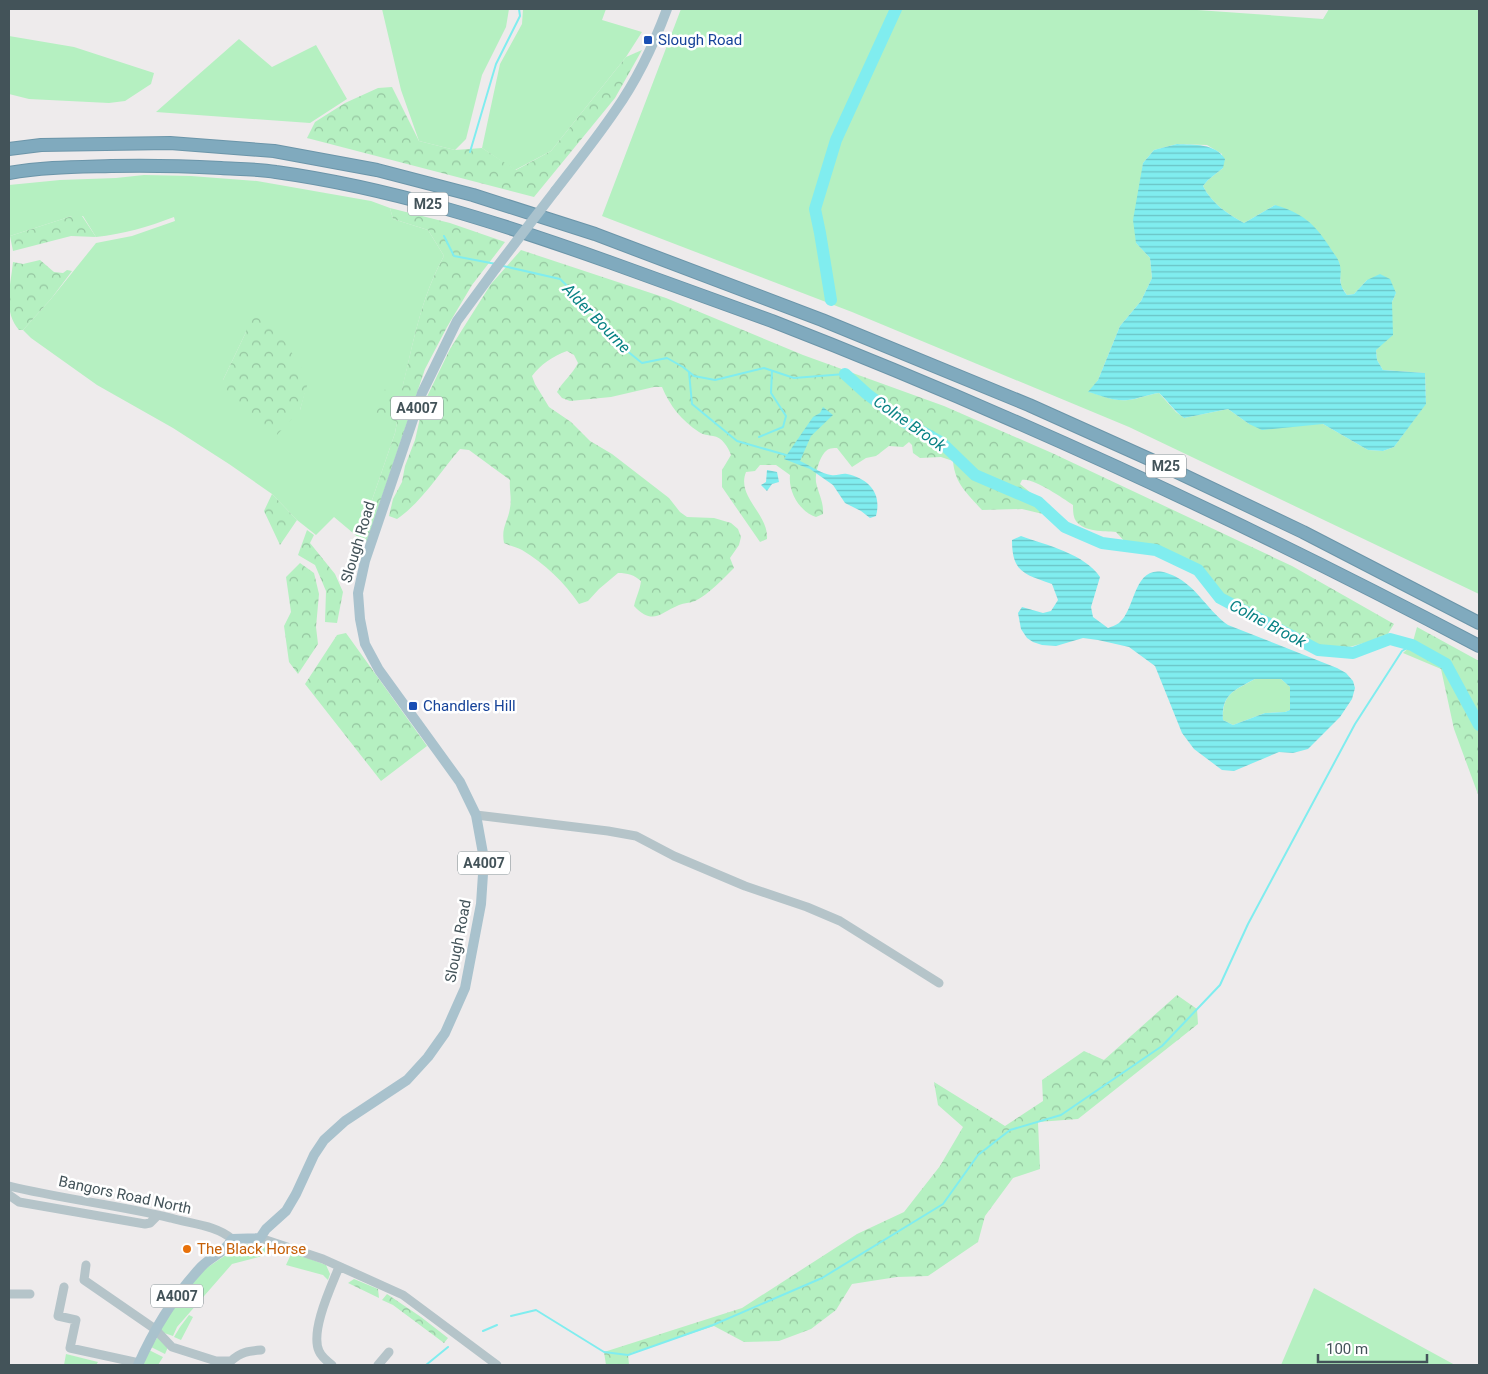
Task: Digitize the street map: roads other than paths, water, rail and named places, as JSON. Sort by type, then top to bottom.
[{"type":"highway","name":"M25","points":[[9,149],[41,145],[170,143],[274,151],[377,170],[473,196],[595,234],[844,328],[1029,405],[1158,463],[1311,537],[1479,623]]},
{"type":"highway","name":"M25","points":[[9,172],[37,168],[150,164],[271,171],[346,183],[454,210],[528,233],[728,304],[848,351],[1024,425],[1151,482],[1384,596],[1479,646]]},
{"type":"main road","name":"Slough Road","points":[[260,1238],[286,1211],[314,1155],[324,1140],[345,1121],[407,1080],[428,1058],[445,1033],[464,988],[481,904],[484,859],[476,815],[460,782],[379,670],[365,644],[360,619],[358,593],[365,561],[422,393],[457,321],[621,102],[636,78],[657,36],[667,9]]},
{"type":"main road","points":[[232,1239],[260,1238]]},
{"type":"main road","name":"A4007","points":[[139,1364],[155,1329],[184,1286],[203,1265],[228,1247],[232,1239]]},
{"type":"street","points":[[476,815],[636,836],[683,860],[840,921],[940,983]]},
{"type":"street","name":"Bangors Road North","points":[[9,1186],[158,1215],[221,1231],[232,1239]]},
{"type":"street","points":[[9,1196],[19,1202],[145,1224],[150,1223],[158,1215]]},
{"type":"street","points":[[260,1238],[314,1256],[403,1295],[497,1365]]},
{"type":"street","points":[[86,1265],[84,1280],[155,1329],[172,1347],[216,1360],[231,1361],[240,1353],[261,1350]]},
{"type":"street","points":[[332,1365],[319,1351],[316,1336],[322,1312],[339,1267]]},
{"type":"street","points":[[64,1286],[58,1316],[80,1322],[70,1348],[139,1364]]},
{"type":"street","points":[[9,1294],[30,1294]]},
{"type":"street","points":[[378,1365],[389,1352]]},
{"type":"water","points":[[1177,144],[1210,147],[1221,154],[1225,159],[1223,168],[1203,186],[1216,203],[1238,220],[1244,223],[1275,205],[1300,215],[1312,225],[1338,260],[1341,285],[1347,295],[1354,294],[1367,280],[1380,274],[1390,279],[1396,293],[1392,302],[1393,335],[1376,350],[1377,360],[1383,370],[1425,373],[1426,404],[1394,447],[1383,451],[1368,450],[1323,424],[1262,430],[1249,424],[1228,409],[1184,418],[1159,393],[1123,400],[1088,392],[1098,380],[1120,326],[1141,301],[1152,278],[1150,258],[1136,243],[1133,220],[1143,163],[1154,150]]},
{"type":"water","points":[[823,407],[833,415],[811,436],[800,461],[827,474],[847,474],[862,479],[872,488],[875,494],[877,500],[876,516],[870,518],[845,503],[833,485],[810,469],[784,459],[813,417],[820,413]]},
{"type":"water","points":[[767,470],[777,472],[779,482],[772,484],[767,491],[761,485],[766,482]]},
{"type":"water","points":[[1021,536],[1053,547],[1075,556],[1093,569],[1100,577],[1091,607],[1093,617],[1108,628],[1119,623],[1125,616],[1144,577],[1152,572],[1163,572],[1185,583],[1228,625],[1346,673],[1353,681],[1355,688],[1352,699],[1340,717],[1308,749],[1293,753],[1279,752],[1234,771],[1222,770],[1194,749],[1182,733],[1155,666],[1129,647],[1083,638],[1056,646],[1042,645],[1027,638],[1021,629],[1018,613],[1022,607],[1043,613],[1051,611],[1058,600],[1052,584],[1034,578],[1022,571],[1018,566],[1014,559],[1012,540]],"holes":[[[1255,679],[1281,679],[1290,687],[1290,710],[1265,713],[1233,725],[1223,720],[1224,704],[1236,690]]]},
{"type":"waterway","name":"Alder Bourne","points":[[470,152],[496,64],[520,16],[519,9]]},
{"type":"waterway","name":"Colne Brook","points":[[831,300],[815,209],[836,140],[896,9]]},
{"type":"waterway","name":"Alder Bourne","points":[[444,236],[454,256],[496,264]]},
{"type":"waterway","name":"Alder Bourne","points":[[503,266],[560,279],[602,319],[616,342],[642,363],[667,358],[694,376],[715,380],[764,368],[794,378],[845,374]]},
{"type":"waterway","points":[[759,437],[783,427],[786,416],[771,393],[772,371]]},
{"type":"waterway","points":[[689,372],[692,404],[737,441],[786,455]]},
{"type":"waterway","name":"Colne Brook","points":[[845,374],[867,394],[905,422],[942,443],[975,475],[1038,502],[1065,527],[1102,543],[1156,550],[1198,570],[1220,598],[1318,650],[1353,653],[1390,639],[1412,645],[1446,664],[1479,725]]},
{"type":"waterway","points":[[511,1316],[536,1310],[604,1352],[628,1355],[713,1325],[822,1278],[943,1204],[978,1155],[1010,1130],[1061,1115],[1162,1046],[1220,985],[1248,924],[1355,724],[1402,651],[1412,645]]},
{"type":"waterway","points":[[483,1331],[497,1325]]},
{"type":"waterway","points":[[426,1365],[448,1347]]},
{"type":"place","name":"Slough Road","points":[[648,40]]},
{"type":"place","name":"Chandlers Hill","points":[[413,706]]},
{"type":"place","name":"The Black Horse","points":[[187,1249]]}]
